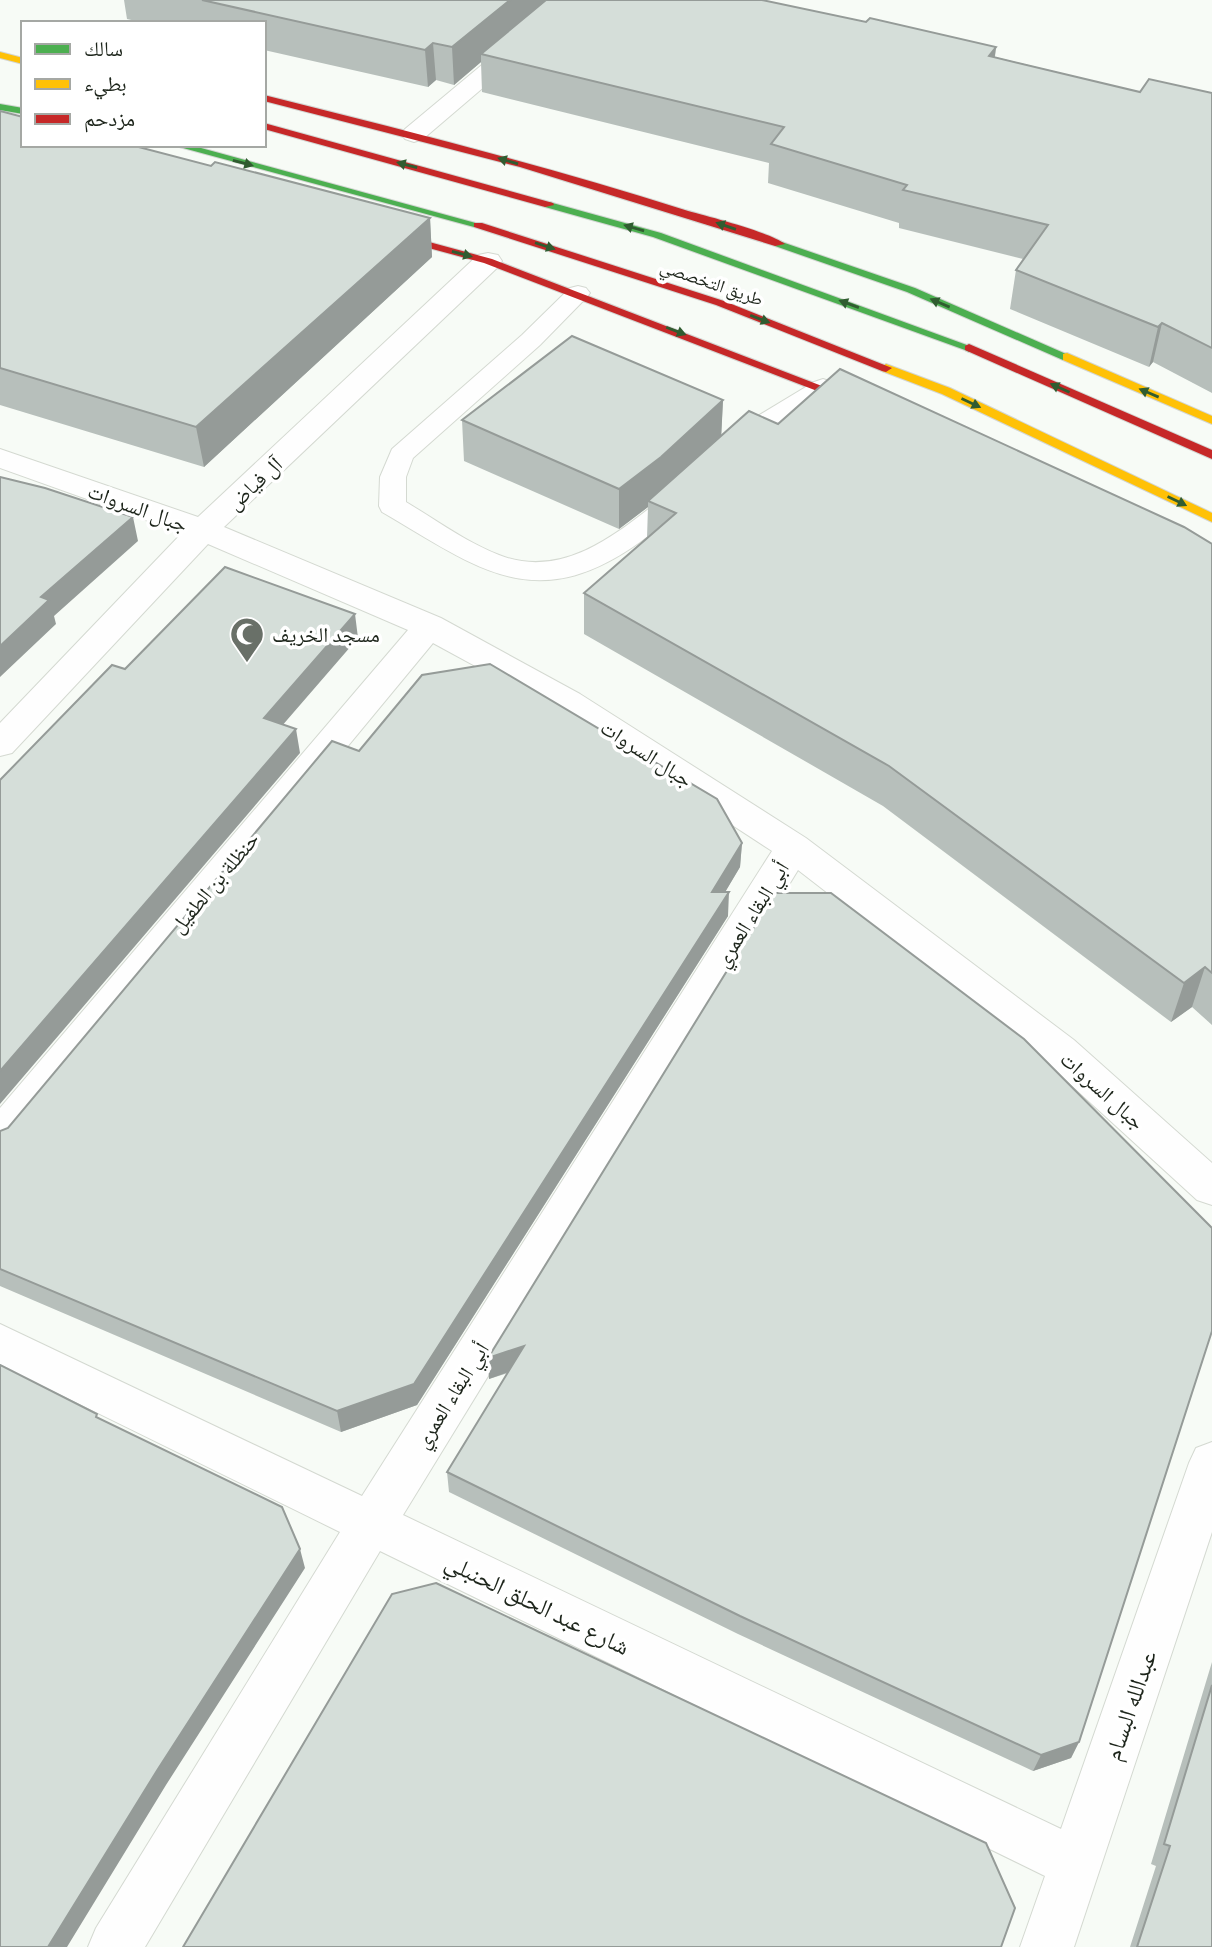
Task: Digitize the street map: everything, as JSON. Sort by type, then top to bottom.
[{"type":"main road","points":[[0,55],[21,60]]},
{"type":"main road","points":[[266,98],[414,134],[688,213],[911,290],[1212,420]]},
{"type":"main road","points":[[0,107],[21,111]]},
{"type":"main road","name":"طريق التخصصي","points":[[266,127],[657,234],[946,339],[1212,454]]},
{"type":"main road","name":"طريق التخصصي","points":[[184,147],[493,229],[720,303],[946,391],[1212,518]]},
{"type":"main road","points":[[369,229],[488,261],[578,293],[881,412]]},
{"type":"street","points":[[414,134],[574,0]]},
{"type":"street","name":"آل فياض","points":[[0,744],[203,530],[488,261]]},
{"type":"street","name":"جبال السروات","points":[[0,458],[203,530],[429,626],[568,702],[793,847],[1060,1051],[1212,1188]]},
{"type":"street","name":"حنظلة بن الطفيل","points":[[0,1137],[429,626]]},
{"type":"street","name":"أبي البقاء العمري","points":[[115,1947],[372,1522],[793,847]]},
{"type":"street","name":"شارع عبد الحلق الحنبلي","points":[[0,1344],[1075,1863]]},
{"type":"street","name":"عبدالله البسام","points":[[1047,1947],[1212,1463]]},
{"type":"lane","points":[[578,293],[531,340],[401,455],[393,477],[392,506],[490,562],[527,573],[557,572],[594,559],[619,545],[687,492],[747,434],[823,387]]},
{"type":"lane","points":[[531,340],[556,351]]},
{"type":"lane","points":[[722,423],[747,434]]},
{"type":"building","points":[[202,0],[510,0],[452,47],[433,43],[425,50]]},
{"type":"building","points":[[546,0],[762,0],[866,22],[870,18],[996,47],[989,56],[1140,92],[1149,79],[1212,93],[1212,348],[1162,323],[1158,327],[1016,270],[1048,225],[903,190],[907,185],[771,144],[784,127],[481,54]]},
{"type":"building","points":[[0,111],[21,116],[21,147],[139,147],[211,166],[215,162],[430,218],[196,427],[0,368]]},
{"type":"building","points":[[572,336],[723,400],[661,457],[619,489],[462,420]]},
{"type":"building","points":[[840,369],[1184,527],[1212,544],[1212,973],[1205,967],[1184,983],[889,766],[584,593],[676,513],[648,501],[749,411],[778,424]]},
{"type":"building","points":[[0,477],[45,488],[133,517],[41,597],[49,600],[0,646]]},
{"type":"building","points":[[225,567],[355,614],[264,718],[296,729],[0,1071],[0,780],[112,665],[125,669]]},
{"type":"building","points":[[490,664],[717,799],[742,843],[712,892],[729,892],[414,1384],[337,1411],[0,1269],[0,1131],[8,1128],[332,741],[359,751],[422,675]]},
{"type":"building","points":[[775,893],[831,893],[1024,1039],[1212,1228],[1212,1331],[1079,1742],[1041,1755],[740,1616],[447,1472],[524,1346],[488,1358]]},
{"type":"building","points":[[0,1365],[97,1414],[96,1417],[282,1507],[300,1549],[158,1769],[48,1947],[0,1947]]},
{"type":"building","points":[[436,1583],[986,1843],[1015,1908],[1001,1947],[183,1947],[392,1594]]},
{"type":"building","points":[[1212,1685],[1212,1947],[1137,1947],[1170,1846],[1164,1844]]},
{"type":"traffic: fast","points":[[0,107],[21,111]]},
{"type":"traffic: fast","points":[[185,147],[478,225]]},
{"type":"traffic: fast","points":[[549,205],[657,235],[969,348]]},
{"type":"traffic: fast","points":[[779,244],[911,290],[1067,357]]},
{"type":"traffic: slow","points":[[0,55],[21,60]]},
{"type":"traffic: slow","points":[[1067,357],[1212,420]]},
{"type":"traffic: slow","points":[[886,368],[946,391],[1212,518]]},
{"type":"traffic: jam","points":[[266,98],[523,165],[779,244]]},
{"type":"traffic: jam","points":[[266,127],[549,205]]},
{"type":"traffic: jam","points":[[478,225],[720,303],[886,368]]},
{"type":"traffic: jam","points":[[381,232],[488,261],[868,406]]},
{"type":"traffic: jam","points":[[969,348],[1212,455]]},
{"type":"place","name":"مسجد الخريف","points":[[247,664]]}]
